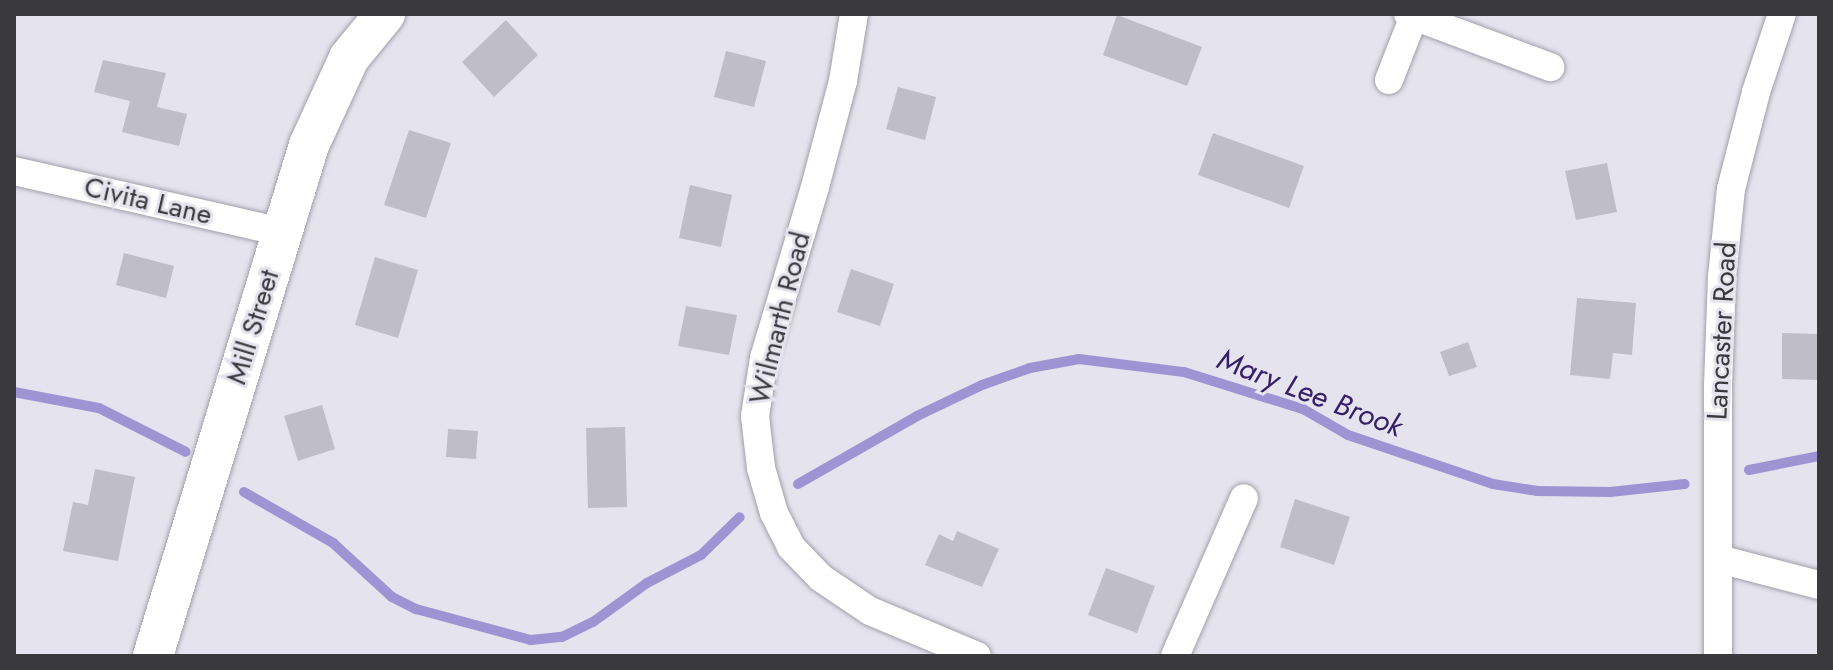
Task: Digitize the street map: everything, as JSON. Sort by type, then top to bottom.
[{"type":"street","name":"Mill Street","points":[[153,656],[282,232],[329,97],[349,58],[385,14]]},
{"type":"street","name":"Wilmarth Road","points":[[854,14],[843,81],[764,358],[755,416],[761,468],[774,513],[791,547],[821,578],[870,611],[977,656]]},
{"type":"street","name":"Lancaster Road","points":[[1718,656],[1718,386],[1722,277],[1731,189],[1756,92],[1782,14]]},
{"type":"street","points":[[1389,80],[1411,15],[1550,67]]},
{"type":"street","name":"Civita Lane","points":[[14,171],[282,232]]},
{"type":"street","points":[[1175,656],[1244,498]]},
{"type":"street","points":[[1719,559],[1819,585]]},
{"type":"building","points":[[1117,15],[1202,47],[1187,86],[1103,55]]},
{"type":"building","points":[[506,20],[538,55],[494,97],[462,62]]},
{"type":"building","points":[[726,51],[766,61],[754,107],[714,97]]},
{"type":"building","points":[[103,60],[166,73],[157,107],[187,114],[179,146],[122,132],[130,101],[94,92]]},
{"type":"building","points":[[898,87],[936,97],[925,140],[886,129]]},
{"type":"building","points":[[409,130],[451,143],[426,218],[384,205]]},
{"type":"building","points":[[1213,133],[1304,166],[1289,208],[1198,175]]},
{"type":"building","points":[[1607,163],[1617,212],[1576,220],[1565,171]]},
{"type":"building","points":[[690,185],[732,195],[721,247],[679,238]]},
{"type":"building","points":[[124,253],[174,266],[166,298],[116,285]]},
{"type":"building","points":[[375,257],[418,270],[398,338],[355,325]]},
{"type":"building","points":[[851,269],[894,284],[880,326],[837,312]]},
{"type":"building","points":[[1577,298],[1636,303],[1632,355],[1613,353],[1610,379],[1570,375]]},
{"type":"building","points":[[686,306],[737,315],[729,355],[678,346]]},
{"type":"building","points":[[1782,333],[1819,334],[1819,380],[1782,379]]},
{"type":"building","points":[[1468,342],[1477,367],[1449,376],[1440,352]]},
{"type":"building","points":[[322,405],[335,449],[298,461],[284,416]]},
{"type":"building","points":[[625,427],[627,507],[588,508],[586,428]]},
{"type":"building","points":[[448,429],[478,431],[476,459],[446,457]]},
{"type":"building","points":[[95,469],[135,477],[118,561],[63,551],[73,502],[88,505]]},
{"type":"building","points":[[1295,499],[1350,517],[1334,565],[1280,547]]},
{"type":"building","points":[[957,531],[999,549],[982,587],[925,565],[939,534],[953,541]]},
{"type":"building","points":[[1106,568],[1155,586],[1137,633],[1088,615]]},
{"type":"waterway","name":"Mary Lee Brook","points":[[798,484],[917,416],[982,385],[1030,368],[1079,359],[1184,372],[1303,409],[1348,435],[1493,484],[1537,491],[1610,492],[1685,484]]},
{"type":"waterway","name":"Mary Lee Brook","points":[[14,392],[99,408],[186,452]]},
{"type":"waterway","name":"Mary Lee Brook","points":[[1749,470],[1819,456]]},
{"type":"waterway","name":"Mary Lee Brook","points":[[244,492],[333,543],[392,597],[416,609],[531,640],[562,637],[593,622],[647,583],[701,555],[740,517]]}]
